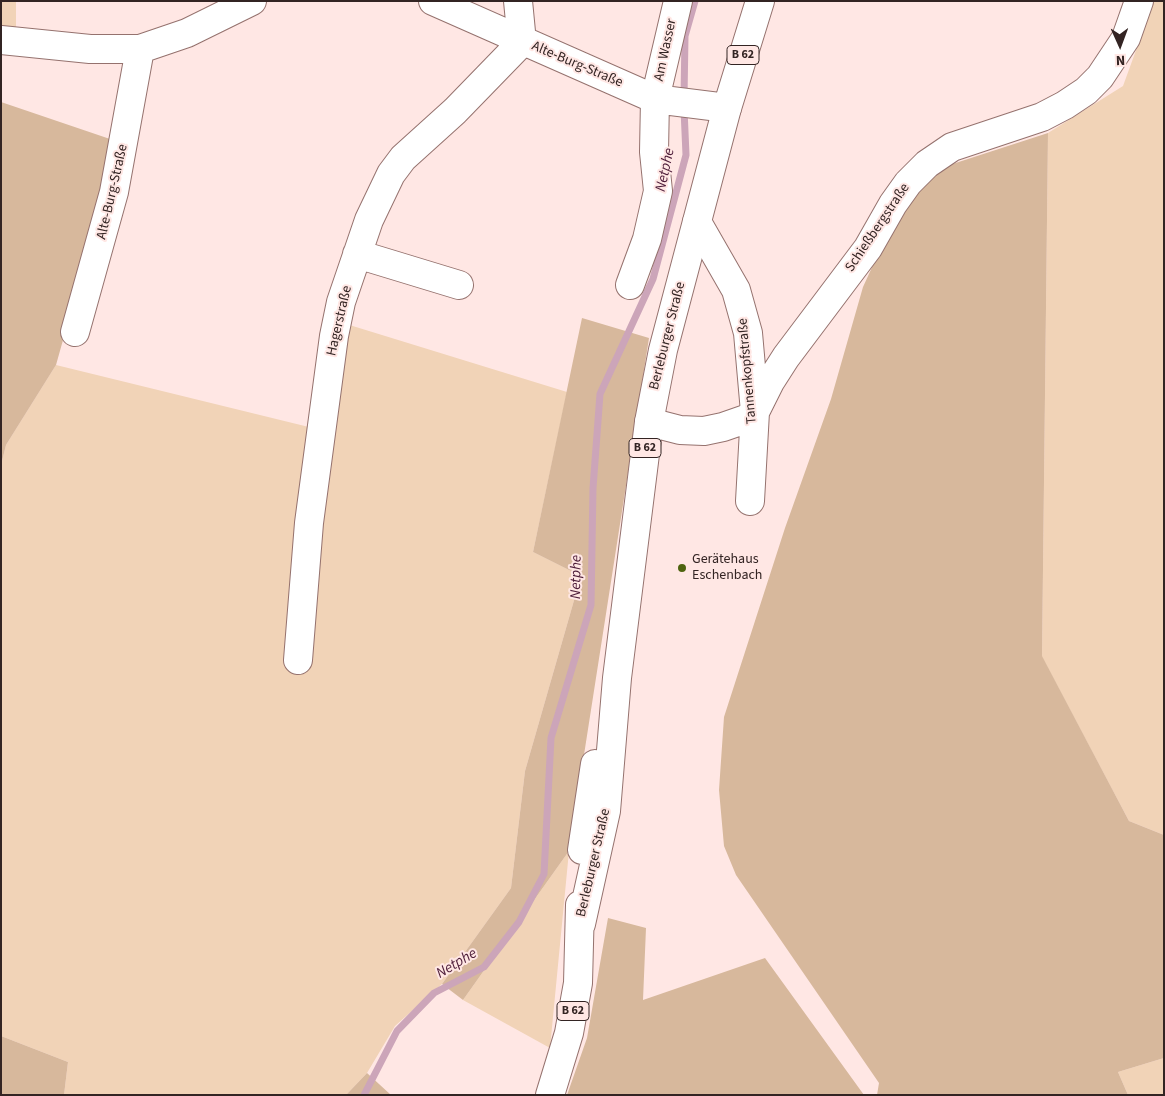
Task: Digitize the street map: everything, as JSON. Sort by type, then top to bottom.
[{"type":"street","points":[[1,40],[90,49],[140,49],[187,33],[252,1]]},
{"type":"street","name":"Alte-Burg-Straße","points":[[433,1],[522,42],[664,100],[715,107]]},
{"type":"street","points":[[518,1],[522,42]]},
{"type":"street","name":"Am Wasser","points":[[630,285],[647,239],[658,191],[654,152],[664,100],[678,1]]},
{"type":"street","name":"Berleburger Straße","points":[[550,1095],[569,1033],[578,982],[581,924],[579,876],[588,800],[604,718],[618,678],[649,422],[663,350],[697,222],[715,107],[760,1]]},
{"type":"street","name":"Schießbergstraße","points":[[755,412],[770,382],[786,357],[868,248],[893,204],[908,183],[927,164],[952,147],[1042,117],[1065,106],[1086,91],[1100,77],[1126,38],[1139,1]]},
{"type":"street","name":"Hagerstraße","points":[[298,660],[309,523],[334,336],[341,302],[372,212],[391,174],[403,158],[455,111],[522,42]]},
{"type":"street","name":"Alte-Burg-Straße","points":[[75,332],[110,209],[140,49]]},
{"type":"street","name":"Tannenkopfstraße","points":[[697,222],[736,290],[744,315],[755,412],[750,501]]},
{"type":"street","points":[[357,254],[459,285]]},
{"type":"street","points":[[649,422],[680,430],[704,431],[746,419],[755,412]]},
{"type":"shaded area","points":[[1,1],[16,1],[16,29],[1,26]]},
{"type":"shaded area","points":[[1154,1],[1164,1],[1164,835],[1129,821],[1042,657],[1048,133],[1123,86]]},
{"type":"shaded area","points":[[1,102],[110,139],[100,208],[56,365],[6,445],[1,465]]},
{"type":"shaded area","points":[[1048,133],[1042,656],[1129,821],[1164,835],[1164,1058],[1118,1072],[1128,1095],[877,1095],[879,1083],[736,875],[724,846],[719,790],[724,717],[785,528],[831,399],[863,287],[905,195],[934,170]]},
{"type":"shaded area","points":[[582,318],[649,338],[569,851],[463,1000],[442,984],[511,888],[525,771],[581,576],[533,552]]},
{"type":"shaded area","points":[[343,323],[567,392],[533,552],[581,576],[525,771],[511,888],[442,984],[395,1026],[367,1073],[346,1095],[64,1095],[68,1062],[1,1036],[1,465],[6,445],[56,365],[317,429]]},
{"type":"shaded area","points":[[569,851],[550,1048],[463,1000]]},
{"type":"shaded area","points":[[608,918],[646,928],[643,1000],[765,958],[864,1095],[567,1095],[587,1038]]},
{"type":"shaded area","points":[[1,1036],[68,1062],[64,1095],[1,1095]]},
{"type":"shaded area","points":[[1164,1058],[1164,1095],[1128,1095],[1118,1072]]},
{"type":"shaded area","points":[[367,1073],[391,1095],[346,1095]]},
{"type":"waterway","name":"Netphe","points":[[684,98],[685,36],[695,1]]},
{"type":"waterway","name":"Netphe","points":[[364,1095],[397,1031],[434,993],[484,967],[519,922],[544,874],[551,738],[591,605],[593,488],[600,394],[653,279],[686,155],[684,109]]},
{"type":"place","name":"Gerätehaus Eschenbach","points":[[682,568]]}]
